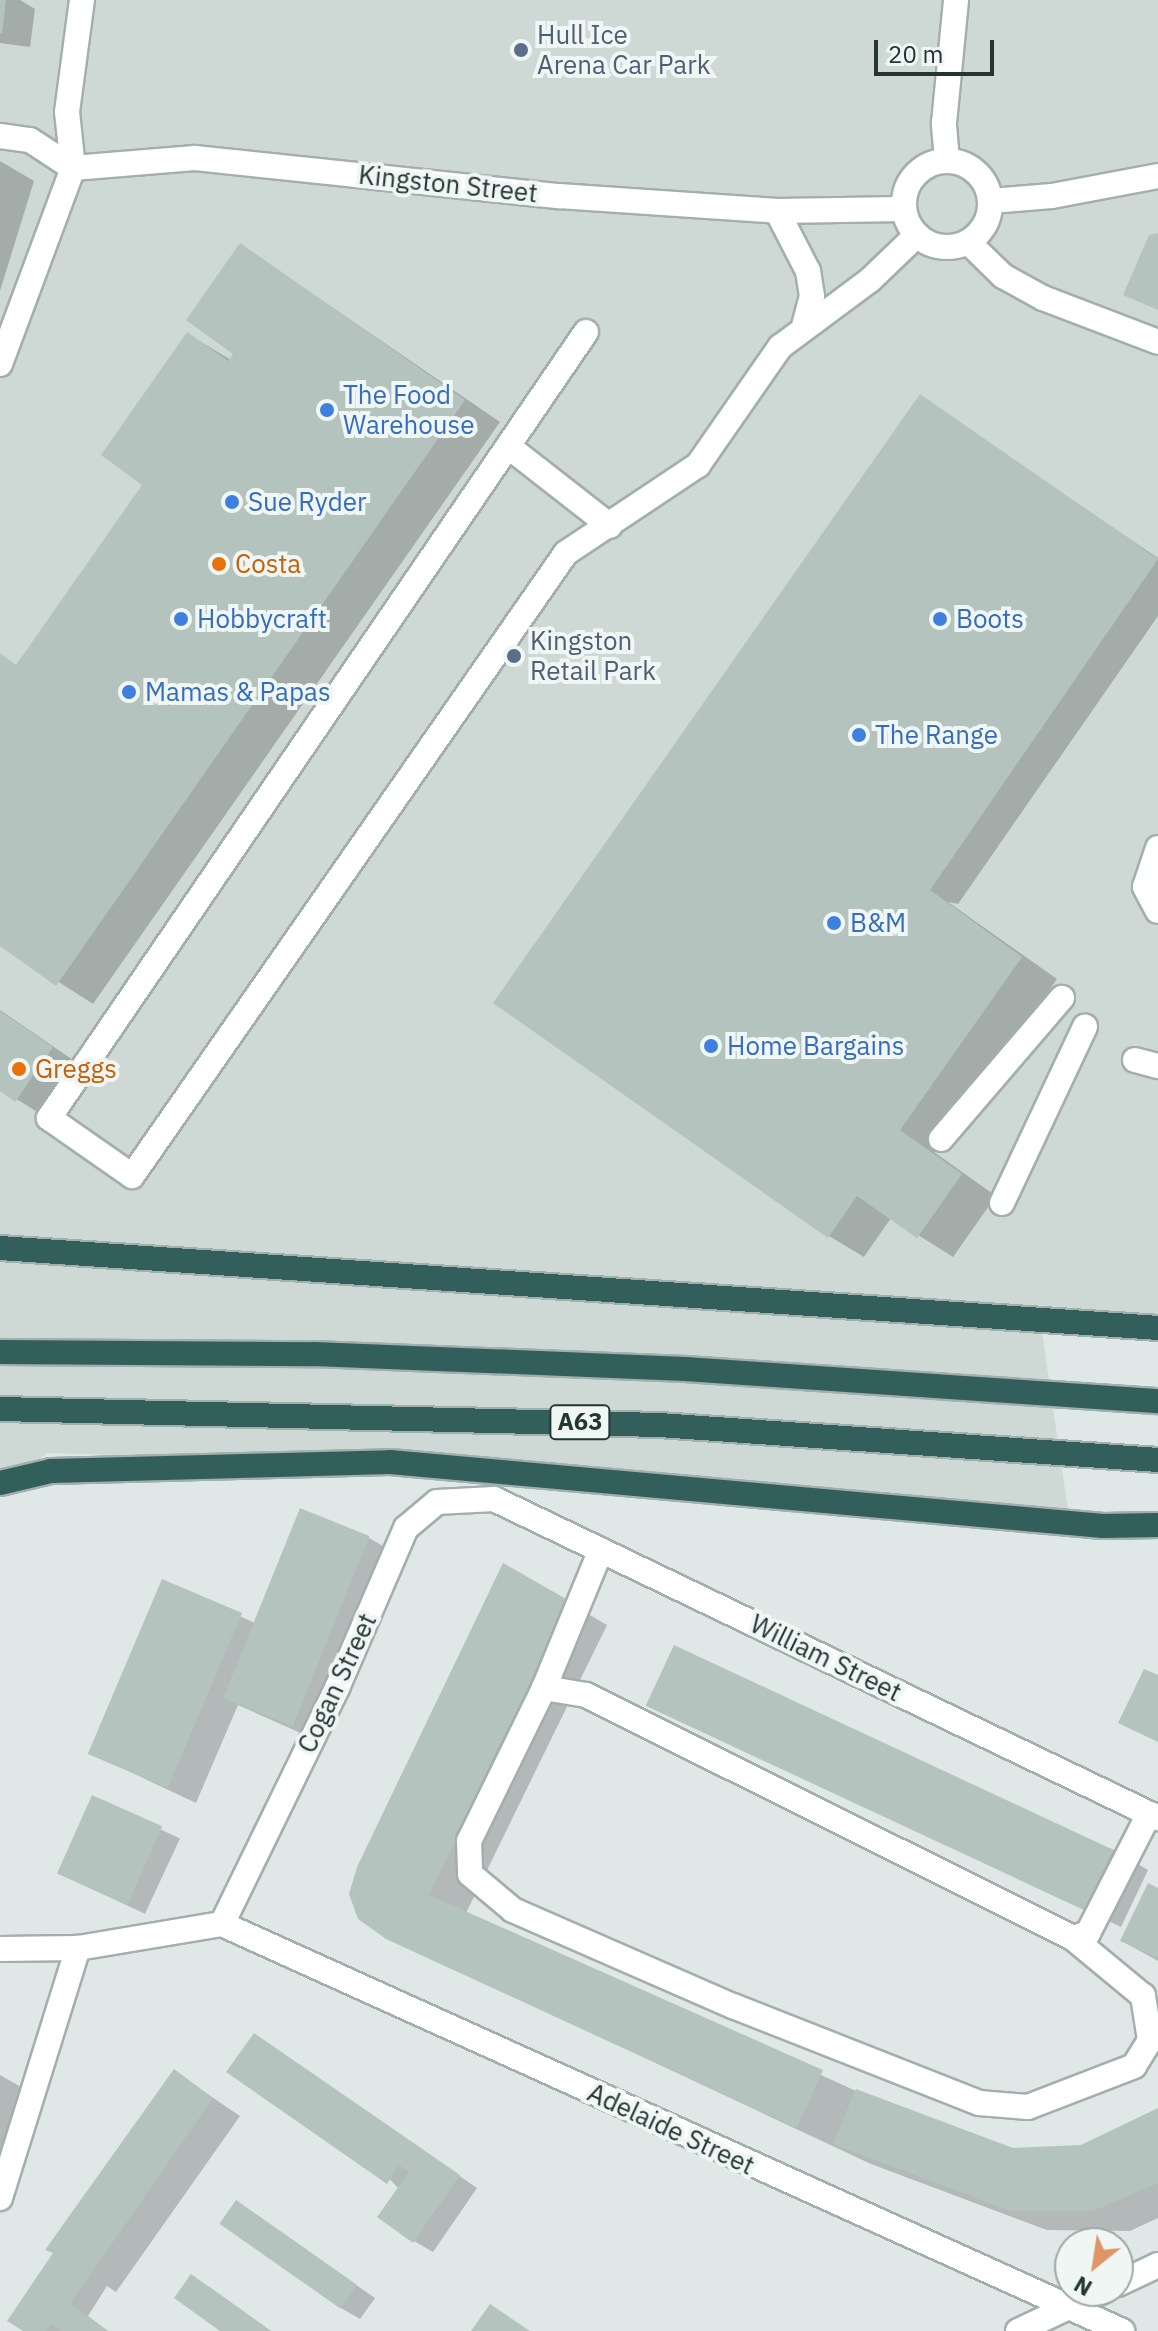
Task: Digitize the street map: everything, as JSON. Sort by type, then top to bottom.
[{"type":"highway","points":[[0,1248],[1158,1328]]},
{"type":"highway","name":"A63","points":[[0,1352],[314,1354],[640,1367],[1158,1401]]},
{"type":"highway","name":"A63","points":[[0,1409],[659,1425],[1158,1460]]},
{"type":"highway","points":[[0,1483],[51,1471],[390,1462],[1103,1526],[1158,1525]]},
{"type":"street","points":[[0,364],[73,168],[67,112],[82,0]]},
{"type":"street","points":[[947,160],[944,123],[956,0]]},
{"type":"street","points":[[0,136],[30,140],[73,168]]},
{"type":"street","name":"Kingston Street","points":[[73,168],[195,158],[559,196],[777,211],[904,209]]},
{"type":"street","points":[[947,160],[968,165],[984,180],[991,201],[989,217],[968,242],[951,247],[917,235],[904,209],[905,191],[914,175],[947,160]]},
{"type":"street","points":[[991,201],[1052,196],[1158,176]]},
{"type":"street","points":[[777,211],[808,271],[812,296],[804,325]]},
{"type":"street","points":[[586,332],[49,1118],[132,1176],[566,553],[698,465],[780,347],[804,325],[870,280],[917,235]]},
{"type":"street","points":[[968,242],[1003,276],[1043,298],[1158,342]]},
{"type":"street","points":[[509,447],[610,526]]},
{"type":"street","points":[[1158,848],[1145,887],[1158,911]]},
{"type":"street","points":[[941,1139],[1062,998]]},
{"type":"street","points":[[1002,1203],[1085,1027]]},
{"type":"street","name":"William Street","points":[[494,1499],[1154,1816]]},
{"type":"street","name":"Cogan Street","points":[[222,1924],[337,1688],[406,1528],[437,1502],[494,1499]]},
{"type":"street","points":[[544,1688],[586,1695],[1073,1938],[1143,1996],[1150,2040],[1134,2066],[1028,2107],[979,2103],[733,2006],[513,1910],[470,1874],[469,1841],[544,1688],[601,1550]]},
{"type":"street","points":[[1073,1938],[1088,1933],[1154,1816]]},
{"type":"street","points":[[0,1949],[78,1948],[222,1924]]},
{"type":"street","name":"Adelaide Street","points":[[222,1924],[1054,2298]]},
{"type":"street","points":[[0,2198],[78,1948]]},
{"type":"street","points":[[1134,2276],[1158,2265]]},
{"type":"street","points":[[1018,2331],[1069,2307]]},
{"type":"street","name":"Adelaide Street","points":[[1073,2307],[1122,2331]]},
{"type":"shaded area","name":"Kingston Retail Park","points":[[0,0],[1158,0],[1158,1315],[1038,1305],[1070,1524],[505,1466],[47,1453],[0,1490]]},
{"type":"building","points":[[0,0],[6,0],[2,33],[0,33]]},
{"type":"building","points":[[1158,233],[1158,310],[1123,295],[1149,235]]},
{"type":"building","points":[[240,243],[465,400],[56,986],[0,946],[0,653],[16,665],[142,485],[101,455],[187,332],[228,361],[233,354],[186,320]]},
{"type":"building","points":[[920,394],[1158,559],[930,890],[1022,957],[900,1130],[962,1174],[917,1238],[857,1196],[828,1238],[493,1003]]},
{"type":"building","name":"Greggs","points":[[0,1011],[53,1047],[15,1102],[0,1091]]},
{"type":"building","points":[[300,1508],[370,1536],[293,1726],[223,1698]]},
{"type":"building","points":[[503,1563],[573,1603],[429,1895],[823,2070],[797,2128],[386,1939],[358,1919],[349,1894],[357,1867]]},
{"type":"building","points":[[162,1579],[242,1613],[168,1788],[88,1754]]},
{"type":"building","points":[[674,1645],[1113,1850],[1084,1910],[646,1706]]},
{"type":"building","points":[[1144,1669],[1158,1675],[1158,1742],[1118,1723]]},
{"type":"building","points":[[92,1795],[162,1826],[127,1905],[57,1874]]},
{"type":"building","points":[[1148,1883],[1158,1888],[1158,1958],[1120,1941]]},
{"type":"building","points":[[254,2033],[460,2175],[413,2243],[377,2217],[409,2172],[399,2165],[387,2184],[226,2072]]},
{"type":"building","points":[[174,2069],[213,2098],[70,2304],[107,2331],[61,2331],[51,2324],[46,2331],[23,2331],[7,2321],[53,2253],[45,2250]]},
{"type":"building","points":[[856,2089],[1013,2148],[1081,2145],[1158,2108],[1158,2183],[1093,2211],[1010,2211],[833,2144]]},
{"type":"building","points":[[236,2200],[357,2285],[341,2309],[219,2224]]},
{"type":"building","points":[[191,2274],[270,2331],[220,2331],[174,2298]]},
{"type":"building","points":[[490,2304],[530,2331],[471,2331]]},
{"type":"place","name":"Hull Ice Arena Car Park","points":[[521,50]]},
{"type":"place","name":"The Food Warehouse","points":[[327,410]]},
{"type":"place","name":"Sue Ryder","points":[[232,502]]},
{"type":"place","name":"Costa","points":[[219,564]]},
{"type":"place","name":"Hobbycraft","points":[[181,619]]},
{"type":"place","name":"Boots","points":[[940,619]]},
{"type":"place","name":"Kingston Retail Park","points":[[514,656]]},
{"type":"place","name":"Mamas & Papas","points":[[129,692]]},
{"type":"place","name":"The Range","points":[[859,735]]},
{"type":"place","name":"B&M","points":[[834,923]]},
{"type":"place","name":"Home Bargains","points":[[711,1046]]},
{"type":"place","name":"Greggs","points":[[19,1069]]}]
